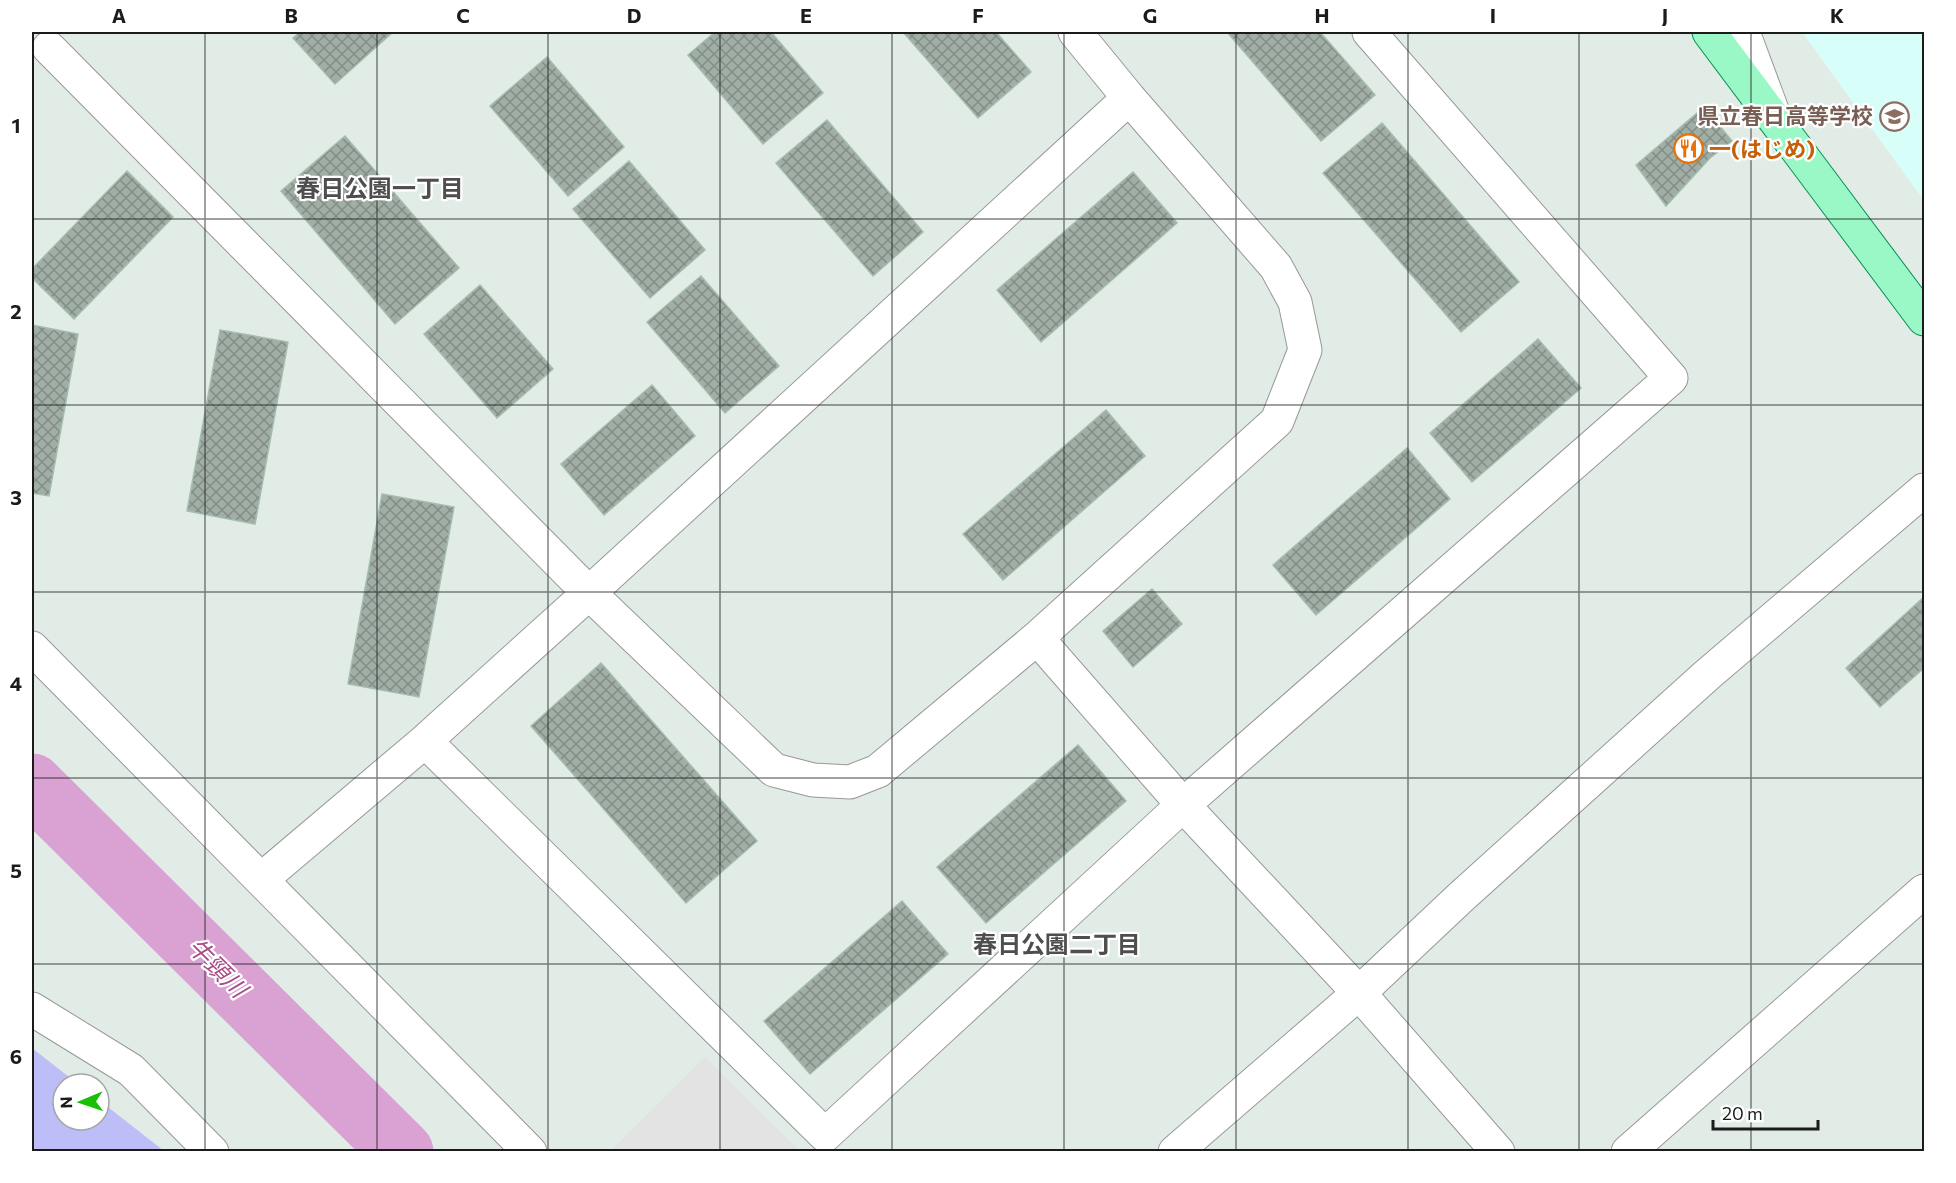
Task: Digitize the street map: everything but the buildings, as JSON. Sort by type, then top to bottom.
[{"type":"main road","points":[[1709,32],[1924,319]]},
{"type":"street","points":[[49,48],[589,593],[774,770],[813,780],[850,782],[878,771],[1037,638],[1277,420],[1305,350],[1295,302],[1276,267],[1129,98],[1075,32]]},
{"type":"street","points":[[425,741],[825,1135],[1183,805],[1671,378],[1369,32]]},
{"type":"street","points":[[1694,32],[1776,120]]},
{"type":"street","points":[[1743,32],[1776,120]]},
{"type":"street","points":[[262,879],[425,741],[1129,98]]},
{"type":"street","points":[[1175,1152],[1359,993],[1707,675],[1924,490]]},
{"type":"street","points":[[1037,638],[1183,805],[1359,993],[1498,1152]]},
{"type":"street","points":[[32,648],[530,1152]]},
{"type":"street","points":[[1628,1152],[1924,891]]},
{"type":"street","points":[[32,1009],[131,1070],[212,1152]]},
{"type":"shaded area","name":"県立春日高等学校","points":[[1802,32],[1924,32],[1924,201]]},
{"type":"shaded area","points":[[32,1048],[63,1072],[51,1072],[51,1132],[111,1132],[111,1109],[164,1151],[32,1151]]},
{"type":"shaded area","points":[[705,1057],[800,1151],[610,1151]]},
{"type":"waterway","name":"牛頸川","points":[[32,785],[402,1152]]},
{"type":"place","name":"県立春日高等学校","points":[[1894,116]]},
{"type":"place","name":"一(はじめ)","points":[[1688,149]]},
{"type":"district","name":"春日公園一丁目","points":[[380,189]]},
{"type":"district","name":"春日公園二丁目","points":[[1057,945]]}]
